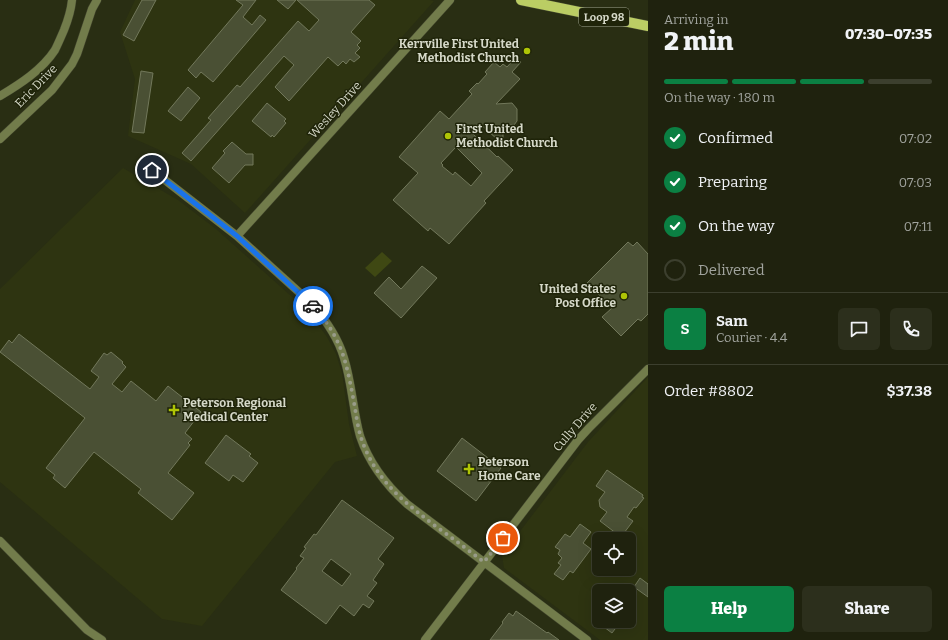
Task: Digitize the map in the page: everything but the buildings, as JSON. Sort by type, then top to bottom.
[{"type":"main road","name":"Loop 98","points":[[521,0],[648,26]]},
{"type":"street","points":[[0,96],[35,72],[54,51],[68,21],[72,0]]},
{"type":"street","name":"Eric Drive","points":[[0,139],[52,90],[72,64],[77,54],[90,14],[97,0]]},
{"type":"street","name":"Wesley Drive","points":[[237,236],[450,0]]},
{"type":"street","points":[[152,170],[237,236],[311,303],[319,313],[330,328],[340,346],[362,441],[369,458],[385,482],[406,504],[587,640]]},
{"type":"street","name":"Cully Drive","points":[[425,640],[578,440],[648,369]]},
{"type":"street","points":[[0,541],[87,630],[102,640]]},
{"type":"shaded area","points":[[135,0],[434,1],[245,213],[191,164],[128,136],[135,79],[120,32]]},
{"type":"shaded area","name":"Peterson Regional Medical Center","points":[[123,168],[178,200],[216,229],[309,312],[327,337],[336,354],[342,373],[349,424],[357,456],[335,462],[202,626],[162,619],[0,482],[0,289]]},
{"type":"shaded area","points":[[382,252],[392,261],[375,277],[365,268]]},
{"type":"shaded area","points":[[648,377],[648,640],[600,640],[504,568],[502,555],[588,442]]},
{"type":"way so far","points":[[313,306],[330,328],[340,346],[347,370],[360,436],[369,458],[385,482],[406,504],[484,562],[503,538]]},
{"type":"place","name":"Kerrville First United Methodist Church","points":[[527,51]]},
{"type":"place","name":"First United Methodist Church","points":[[448,136]]},
{"type":"place","name":"United States Post Office","points":[[624,296]]},
{"type":"place","name":"Peterson Regional Medical Center","points":[[174,410]]},
{"type":"place","name":"Peterson Home Care","points":[[469,469]]},
{"type":"route","points":[[152,170],[237,236],[313,306]]}]
